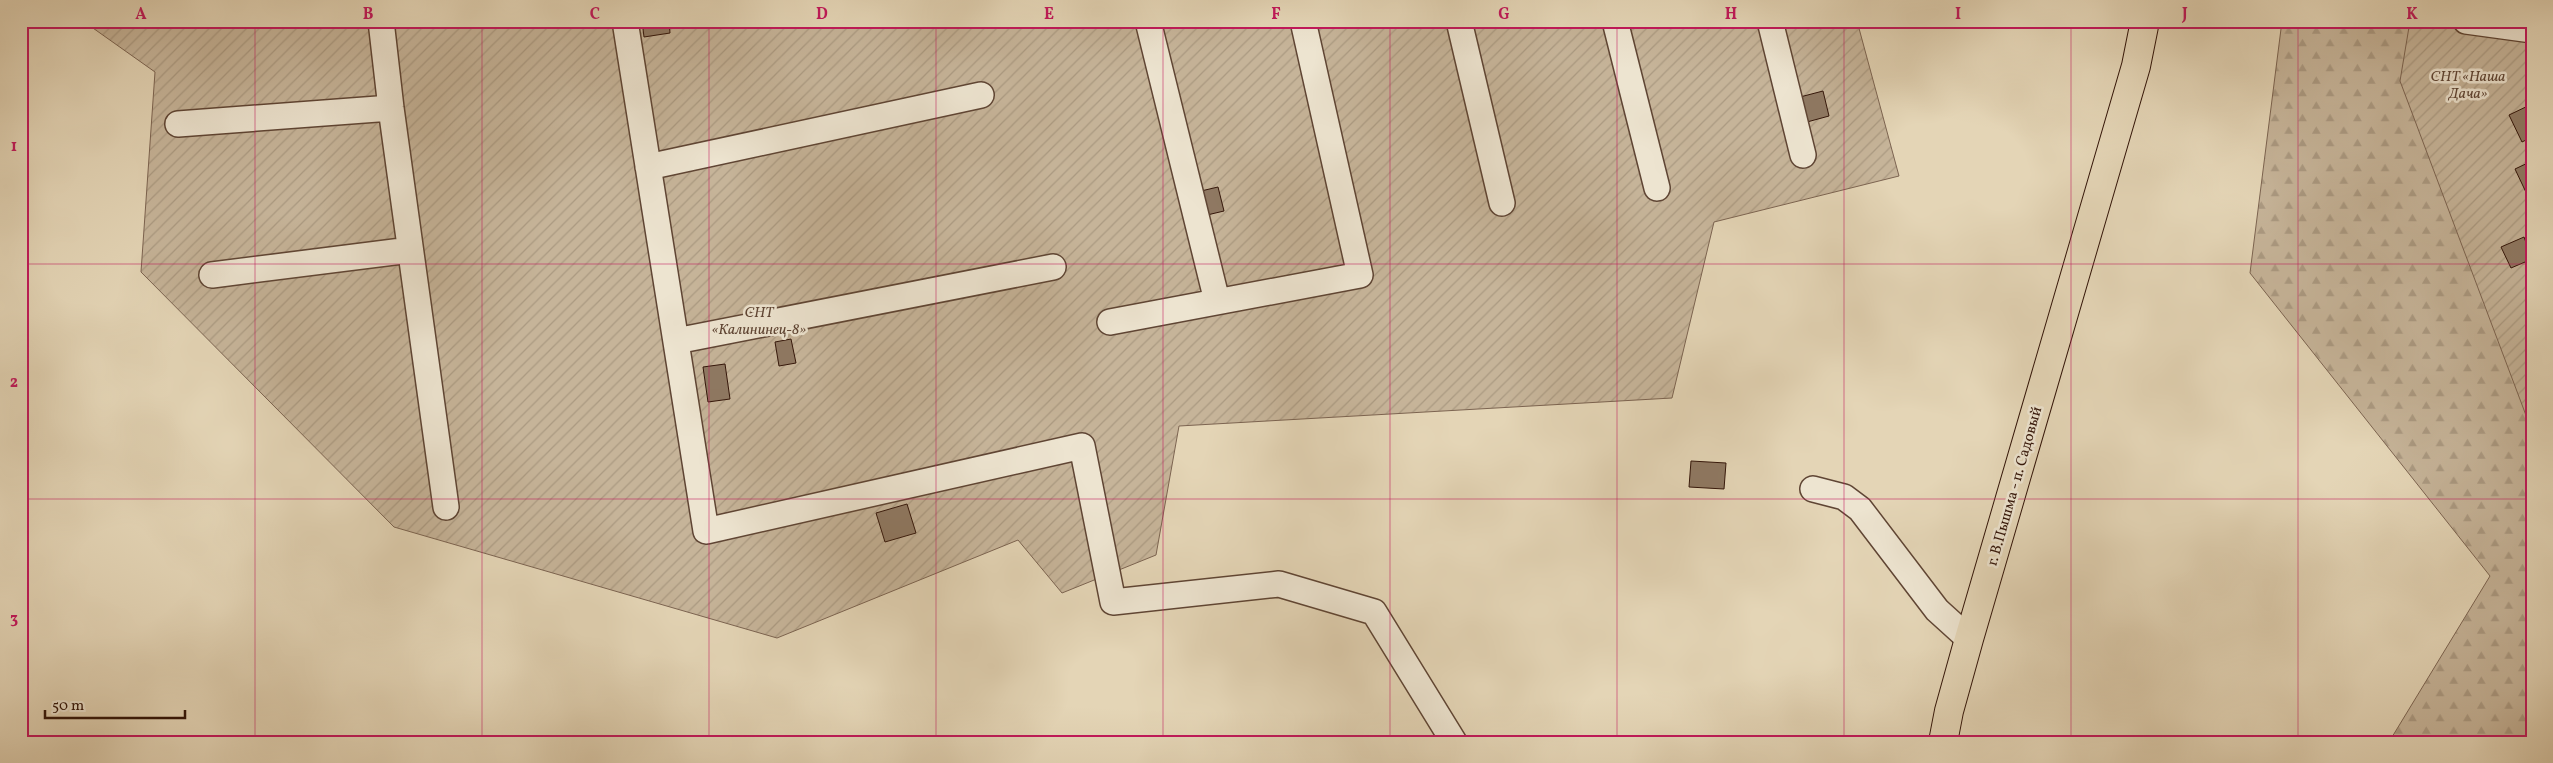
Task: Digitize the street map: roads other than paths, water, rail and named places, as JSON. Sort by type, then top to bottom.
[{"type":"main road","name":"г. В.Пышма - п. Садовый","points":[[1943,742],[1949,711],[2086,230],[2136,66],[2145,21]]},
{"type":"street","points":[[381,21],[391,108],[446,507]]},
{"type":"street","points":[[625,21],[706,531],[1082,446],[1114,602],[1279,584],[1374,612],[1454,742]]},
{"type":"street","points":[[1148,21],[1217,301]]},
{"type":"street","points":[[1110,322],[1360,275],[1303,21]]},
{"type":"street","points":[[1459,21],[1502,202]]},
{"type":"street","points":[[1615,21],[1657,188]]},
{"type":"street","points":[[1770,21],[1803,155]]},
{"type":"street","points":[[2466,21],[2532,30]]},
{"type":"street","points":[[648,167],[981,95]]},
{"type":"street","points":[[178,124],[391,108]]},
{"type":"street","points":[[212,275],[410,250]]},
{"type":"street","points":[[676,341],[1053,267]]},
{"type":"street","points":[[1813,489],[1844,497],[1860,509],[1937,610],[1969,640]]},
{"type":"park label","name":"СНТ «Наша Дача»","points":[[2468,84]]},
{"type":"park label","name":"СНТ «Калининец-8»","points":[[759,320]]}]
